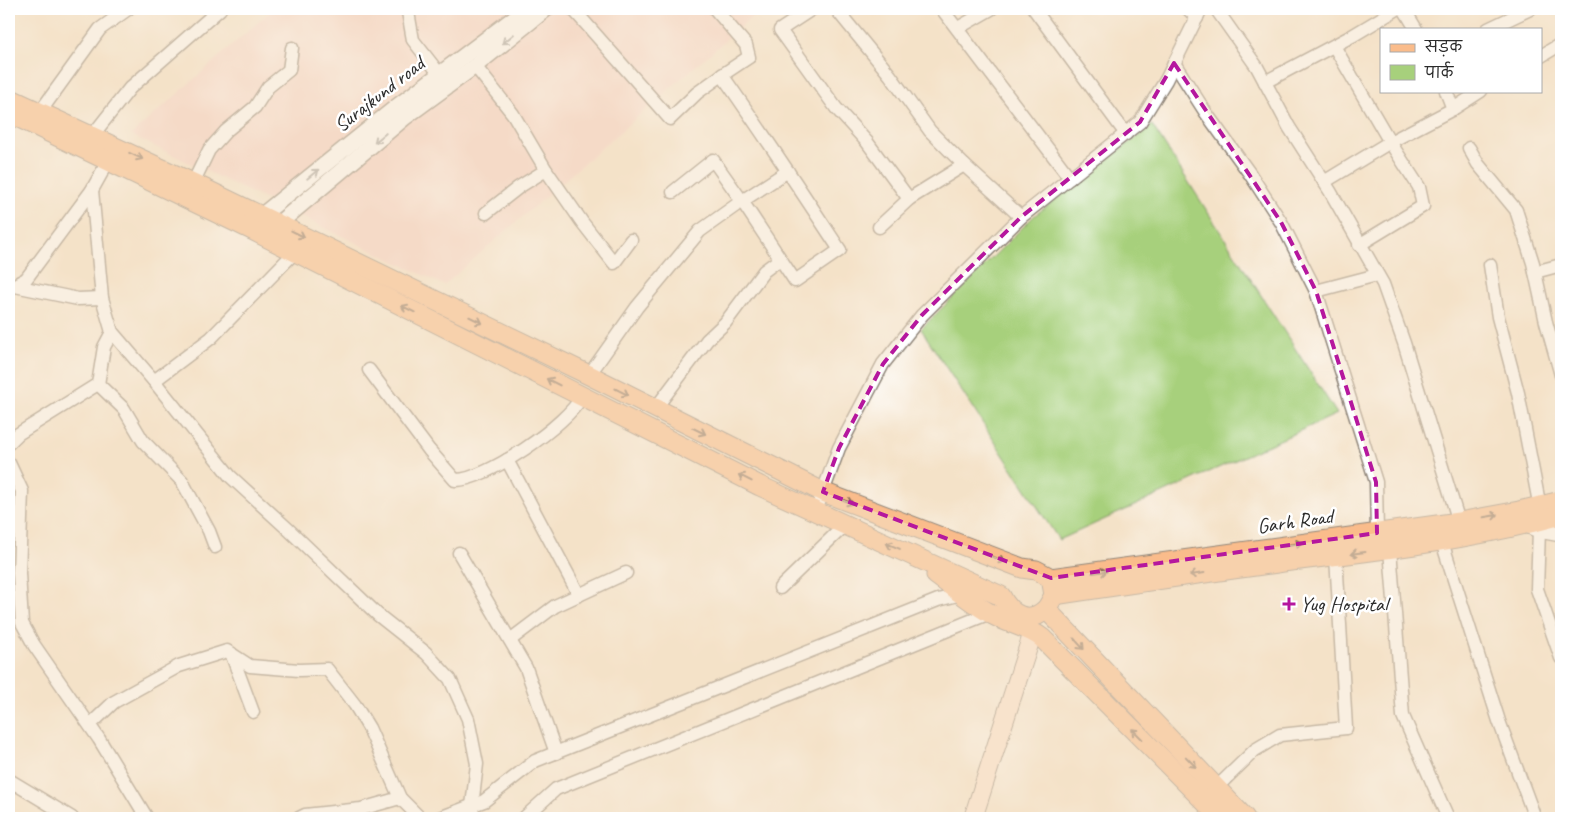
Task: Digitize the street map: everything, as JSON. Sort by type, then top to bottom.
[{"type":"main road","points":[[9,98],[92,136],[112,154],[263,226],[592,376],[823,492],[1022,568],[1047,588],[1216,788],[1245,818]]},
{"type":"main road","points":[[9,113],[112,154],[193,183],[263,226],[295,252],[752,481],[1001,596],[1006,606],[1018,616],[1032,617],[1047,588]]},
{"type":"main road","points":[[584,397],[592,376]]},
{"type":"main road","name":"Garh Road","points":[[1264,557],[1336,556],[1442,542],[1534,518],[1561,500]]},
{"type":"main road","name":"Garh Road","points":[[1047,588],[1264,557],[1377,533],[1459,522],[1561,515]]},
{"type":"main road","points":[[927,561],[936,575],[962,594],[990,613],[1033,632],[1052,647],[1221,818]]},
{"type":"main road","points":[[973,818],[1033,632]]},
{"type":"street","points":[[40,112],[100,29],[128,9]]},
{"type":"street","points":[[92,136],[130,88],[220,9]]},
{"type":"street","points":[[405,9],[408,12],[413,40],[444,79]]},
{"type":"street","name":"Surajkund road","points":[[263,226],[399,113],[471,60],[526,9]]},
{"type":"street","points":[[546,9],[471,60],[513,114],[546,170],[582,222],[614,263],[631,240]]},
{"type":"street","points":[[573,9],[670,119],[697,93],[748,57],[746,45],[715,9]]},
{"type":"street","points":[[812,9],[780,30],[836,108],[867,142],[909,199]]},
{"type":"street","points":[[836,9],[890,75],[930,131],[1021,217]]},
{"type":"street","points":[[942,9],[1070,178]]},
{"type":"street","points":[[958,28],[991,9]]},
{"type":"street","points":[[1034,9],[1126,134]]},
{"type":"street","points":[[1216,9],[1257,66],[1289,127],[1324,182],[1383,284],[1404,343],[1459,522]]},
{"type":"street","points":[[1265,82],[1334,46],[1397,9]]},
{"type":"street","points":[[1404,9],[1415,28]]},
{"type":"street","points":[[1490,28],[1530,9]]},
{"type":"street","points":[[816,511],[839,448],[883,364],[922,314],[1021,217],[1140,122],[1174,63],[1195,12]]},
{"type":"street","points":[[1542,55],[1561,44]]},
{"type":"street","points":[[1334,46],[1390,142],[1419,187],[1423,206],[1359,244]]},
{"type":"street","points":[[193,183],[209,150],[226,131],[255,107],[268,87],[289,70],[292,48]]},
{"type":"street","points":[[1174,63],[1281,222],[1316,291],[1376,482],[1377,533]]},
{"type":"street","points":[[673,192],[713,160],[795,281],[840,250],[722,76]]},
{"type":"street","points":[[1446,92],[1453,109]]},
{"type":"street","points":[[1324,182],[1390,142],[1453,109],[1480,92]]},
{"type":"street","points":[[1469,148],[1478,164],[1516,210],[1535,272],[1546,322],[1559,357],[1561,375]]},
{"type":"street","points":[[12,287],[26,279],[92,190],[112,154]]},
{"type":"street","points":[[879,227],[909,199],[964,165]]},
{"type":"street","points":[[486,213],[546,170]]},
{"type":"street","points":[[592,376],[638,307],[700,231],[788,171]]},
{"type":"street","points":[[92,190],[102,298],[112,332],[230,476],[378,615],[426,653],[450,679],[468,719],[478,764],[472,812]]},
{"type":"street","points":[[154,381],[211,338],[295,252]]},
{"type":"street","points":[[655,409],[708,340],[726,323],[764,271],[780,259]]},
{"type":"street","points":[[1490,265],[1498,317],[1518,393],[1534,518],[1537,589],[1561,658]]},
{"type":"street","points":[[1535,272],[1561,265]]},
{"type":"street","points":[[1316,291],[1377,274]]},
{"type":"street","points":[[12,287],[78,299],[102,298]]},
{"type":"street","points":[[9,442],[18,434],[98,384],[104,347],[112,332]]},
{"type":"street","points":[[369,370],[429,450],[455,480],[464,480],[507,460],[552,429],[584,397]]},
{"type":"street","points":[[98,384],[124,409],[143,441],[182,481],[209,531],[215,547]]},
{"type":"street","points":[[507,460],[579,595]]},
{"type":"street","points":[[9,463],[22,491],[19,573],[14,590],[22,623],[34,645],[90,726],[147,818]]},
{"type":"street","points":[[1534,518],[1561,534]]},
{"type":"street","points":[[780,588],[846,525]]},
{"type":"street","points":[[1442,542],[1499,721],[1535,818]]},
{"type":"street","points":[[1390,549],[1403,716],[1448,818]]},
{"type":"street","points":[[459,553],[526,668],[556,753]]},
{"type":"street","points":[[1216,788],[1254,750],[1280,736],[1346,728],[1336,556]]},
{"type":"street","points":[[510,640],[555,606],[626,573]]},
{"type":"street","points":[[439,818],[472,812],[535,761],[938,600],[962,594]]},
{"type":"street","points":[[524,818],[556,789],[990,613]]},
{"type":"street","points":[[90,726],[114,702],[179,666],[227,650],[250,666],[299,670],[327,669],[355,705],[369,728],[400,798],[420,818]]},
{"type":"street","points":[[231,653],[253,712]]},
{"type":"street","points":[[9,780],[72,818]]},
{"type":"street","points":[[299,818],[305,814],[361,809],[400,798]]},
{"type":"highlighted area","points":[[1174,63],[1281,222],[1316,291],[1376,482],[1377,533],[1051,578],[823,492],[839,448],[883,364],[922,315],[1021,217],[1140,122]]},
{"type":"shaded area","points":[[273,9],[761,9],[444,285],[131,135]]},
{"type":"green space","points":[[1152,125],[1337,414],[1059,540],[921,329],[1034,216]]},
{"type":"place","name":"Yug Hospital","points":[[1289,604]]}]
